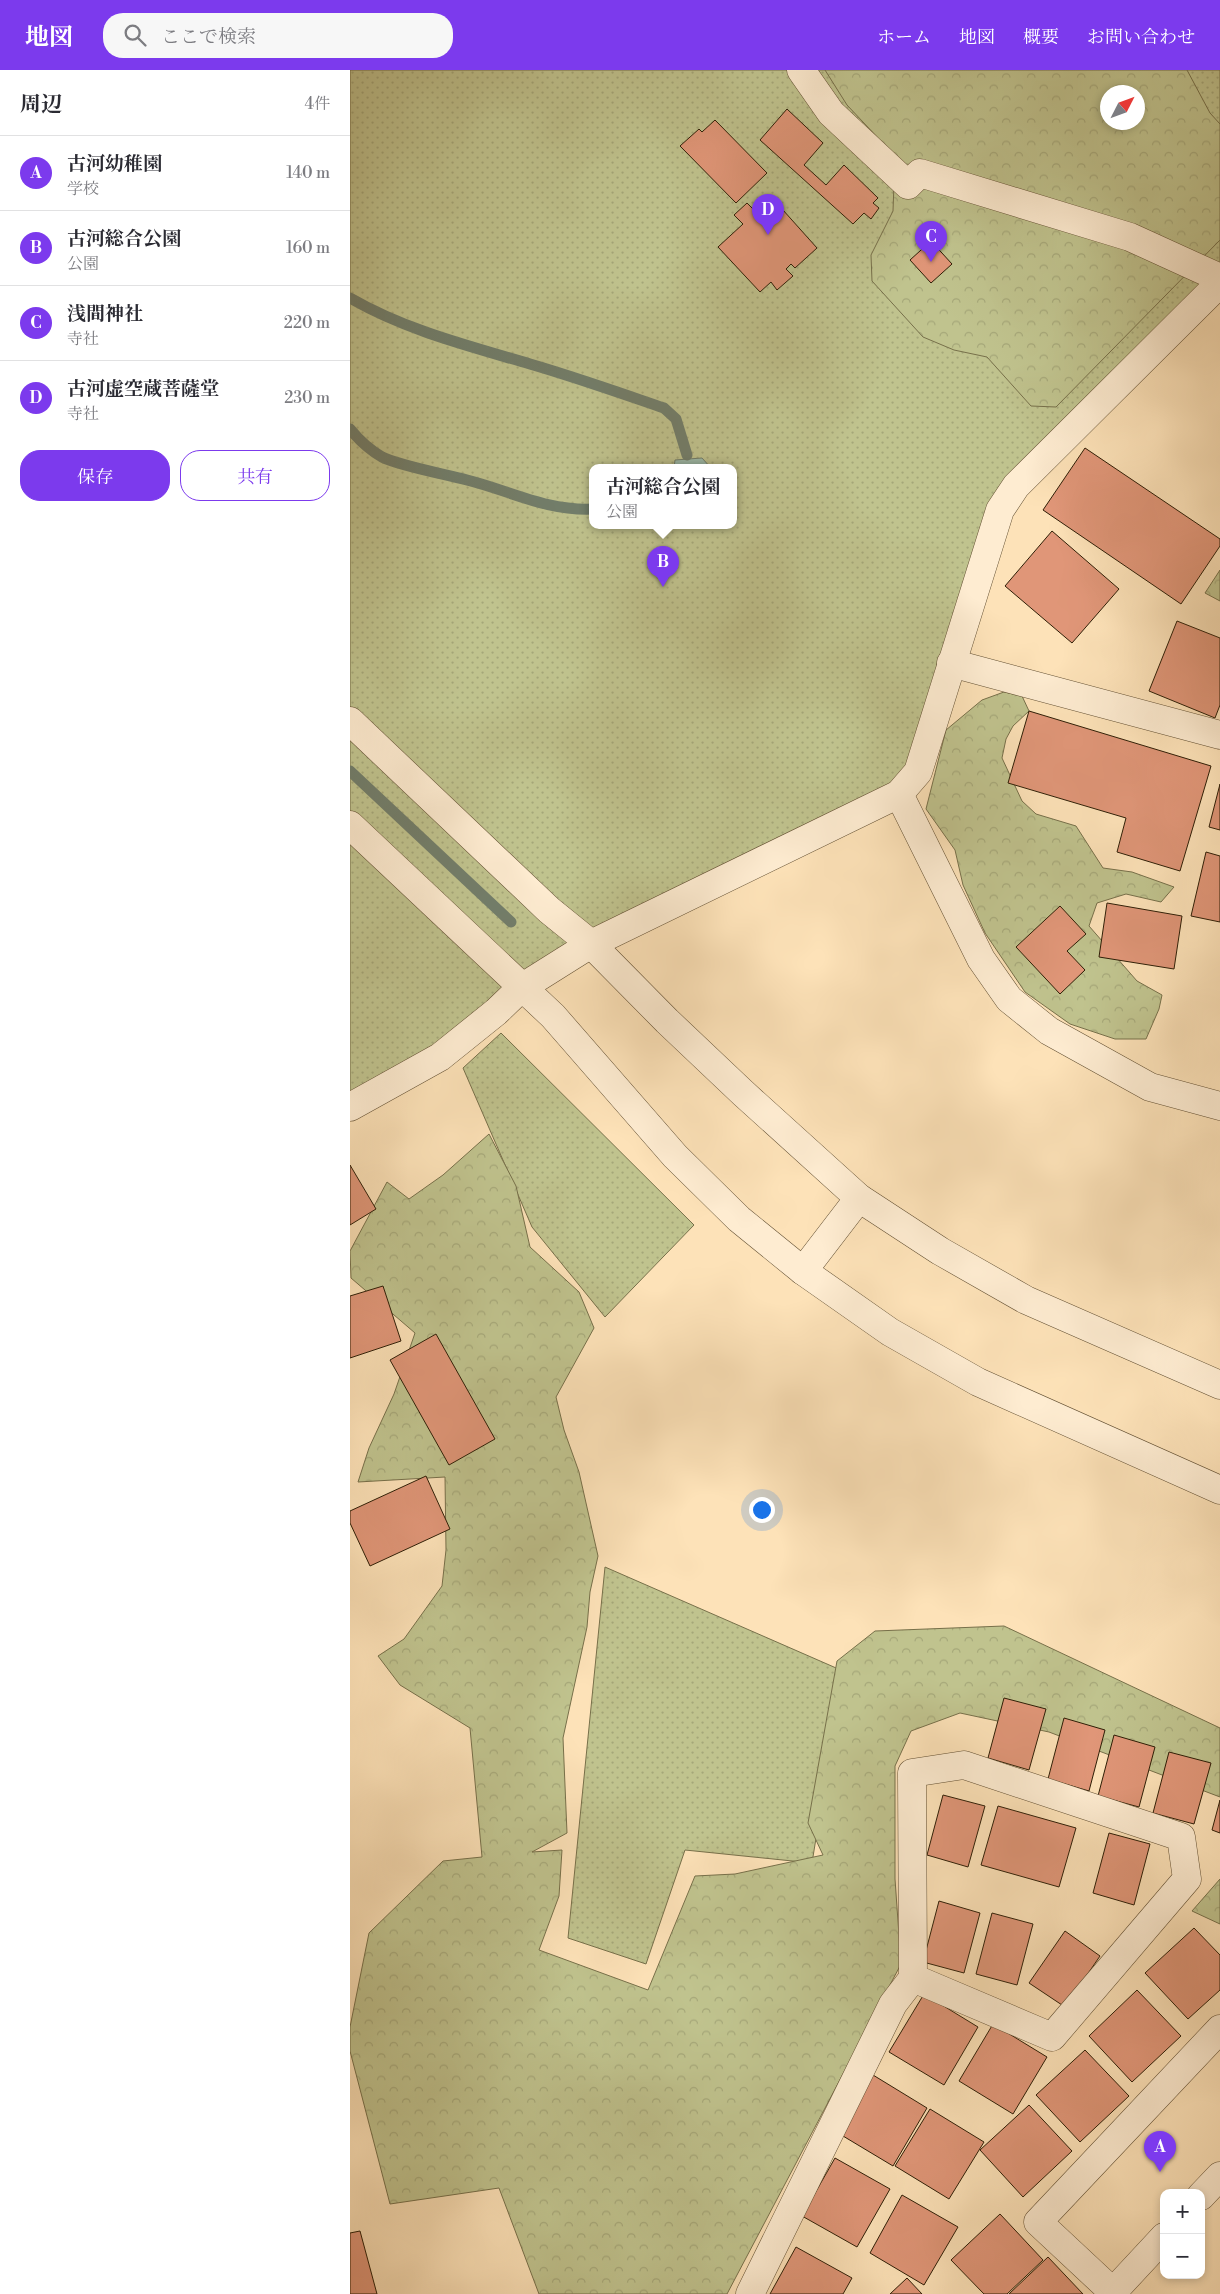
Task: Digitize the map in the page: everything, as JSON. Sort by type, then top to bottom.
[{"type":"street","points":[[801,70],[831,113],[908,186],[920,173],[1130,237],[1220,278]]},
{"type":"street","points":[[350,1107],[440,1057],[496,1012],[520,988],[591,944],[899,794],[918,772],[1000,510],[1006,499],[1016,486],[1220,282]]},
{"type":"street","points":[[951,663],[1220,735]]},
{"type":"street","points":[[350,720],[549,910],[591,944],[722,1074],[859,1198],[940,1251],[1026,1300],[1220,1385]]},
{"type":"street","points":[[899,794],[981,959],[1008,999],[1048,1031],[1150,1087],[1220,1106]]},
{"type":"street","points":[[350,826],[520,988],[553,1016],[675,1156],[739,1219],[803,1271],[890,1332],[978,1382],[1220,1490]]},
{"type":"street","points":[[803,1271],[859,1198]]},
{"type":"street","points":[[750,2294],[893,2004],[913,1978],[912,1772],[964,1766],[1181,1838],[1187,1879],[1052,2037],[913,1978]]},
{"type":"street","points":[[1160,2241],[1112,2293],[1038,2222],[1220,2029]]},
{"type":"street","points":[[1205,2192],[1220,2176]]},
{"type":"green space","points":[[350,70],[1220,70],[1220,283],[1016,486],[918,772],[641,919],[350,1103]]},
{"type":"green space","points":[[825,70],[1187,70],[1210,113],[1220,124],[1220,240],[1056,407],[1031,406],[987,357],[954,350],[923,337],[872,281],[871,255],[893,211],[895,156],[847,105]]},
{"type":"green space","points":[[1220,570],[1220,601],[1205,593]]},
{"type":"green space","points":[[1004,692],[1022,696],[1029,711],[1013,726],[1006,739],[1002,758],[1022,801],[1036,814],[1076,826],[1103,868],[1132,872],[1174,887],[1161,902],[1126,894],[1097,903],[1089,926],[1137,981],[1162,995],[1159,1009],[1146,1039],[1115,1039],[1070,1024],[1025,992],[985,933],[963,885],[955,850],[926,809],[946,730],[982,700]]},
{"type":"green space","points":[[501,1033],[694,1225],[605,1317],[532,1227],[463,1068]]},
{"type":"green space","points":[[489,1134],[516,1186],[530,1247],[579,1292],[594,1328],[556,1397],[564,1430],[579,1472],[598,1556],[590,1592],[587,1627],[563,1738],[567,1833],[532,1852],[562,1850],[559,1896],[539,1950],[648,1990],[695,1876],[735,1874],[823,1855],[808,1823],[837,1661],[875,1631],[1004,1626],[1220,1728],[1220,1797],[1049,1732],[960,1713],[911,1731],[895,1766],[895,1879],[901,1964],[727,2294],[539,2294],[499,2188],[390,2204],[350,2051],[350,2027],[369,1933],[443,1861],[482,1857],[470,1728],[400,1685],[378,1656],[404,1639],[442,1586],[446,1550],[445,1477],[358,1482],[369,1448],[394,1394],[415,1333],[351,1278],[350,1251],[387,1182],[409,1199],[443,1175]]},
{"type":"green space","points":[[605,1567],[843,1671],[812,1863],[685,1850],[646,1964],[568,1938]]},
{"type":"green space","points":[[1220,1879],[1220,1924],[1192,1911]]},
{"type":"shaded area","points":[[702,458],[707,464],[674,464],[675,460]]},
{"type":"building","points":[[787,109],[823,143],[804,165],[826,185],[844,165],[878,198],[873,203],[879,208],[871,219],[864,213],[853,224],[760,140]]},
{"type":"building","points":[[715,120],[767,173],[736,203],[680,146],[699,129],[702,132]]},
{"type":"building","points":[[774,200],[817,248],[795,268],[791,264],[786,269],[793,276],[777,290],[771,282],[760,292],[718,247],[743,224],[734,215],[747,203],[759,215]]},
{"type":"building","points":[[931,241],[952,264],[931,283],[910,260]]},
{"type":"building","points":[[1085,448],[1220,539],[1220,546],[1181,604],[1043,510]]},
{"type":"building","points":[[1052,531],[1119,589],[1072,643],[1005,586]]},
{"type":"building","points":[[1177,621],[1220,638],[1220,705],[1215,718],[1149,691]]},
{"type":"building","points":[[1029,711],[1211,766],[1180,871],[1117,852],[1126,818],[1008,783]]},
{"type":"building","points":[[1220,784],[1220,830],[1209,827]]},
{"type":"building","points":[[1206,852],[1220,856],[1220,922],[1191,916]]},
{"type":"building","points":[[1107,903],[1182,916],[1174,969],[1099,957]]},
{"type":"building","points":[[1060,906],[1086,934],[1067,951],[1085,970],[1060,994],[1016,947]]},
{"type":"building","points":[[350,1165],[376,1209],[350,1225]]},
{"type":"building","points":[[383,1286],[401,1341],[350,1358],[350,1296]]},
{"type":"building","points":[[436,1334],[495,1439],[449,1465],[390,1360]]},
{"type":"building","points":[[426,1476],[450,1529],[370,1566],[350,1523],[350,1511]]},
{"type":"building","points":[[1004,1698],[1046,1709],[1029,1770],[988,1758]]},
{"type":"building","points":[[1064,1718],[1105,1730],[1089,1791],[1048,1779]]},
{"type":"building","points":[[1114,1735],[1155,1747],[1139,1807],[1098,1796]]},
{"type":"building","points":[[1169,1752],[1211,1763],[1194,1824],[1153,1813]]},
{"type":"building","points":[[943,1795],[985,1806],[968,1867],[927,1855]]},
{"type":"building","points":[[1220,1800],[1220,1833],[1212,1830]]},
{"type":"building","points":[[998,1806],[1076,1828],[1059,1887],[981,1865]]},
{"type":"building","points":[[1109,1833],[1150,1844],[1134,1905],[1093,1893]]},
{"type":"building","points":[[939,1901],[980,1913],[964,1973],[923,1962]]},
{"type":"building","points":[[992,1913],[1033,1924],[1017,1985],[976,1974]]},
{"type":"building","points":[[1194,1928],[1220,1955],[1220,1990],[1188,2019],[1145,1973]]},
{"type":"building","points":[[1065,1931],[1100,1956],[1065,2007],[1029,1983]]},
{"type":"building","points":[[1137,1990],[1181,2036],[1132,2082],[1089,2036]]},
{"type":"building","points":[[924,1994],[978,2027],[944,2085],[889,2052]]},
{"type":"building","points":[[993,2024],[1047,2057],[1013,2114],[959,2081]]},
{"type":"building","points":[[1085,2050],[1129,2096],[1080,2142],[1036,2095]]},
{"type":"building","points":[[873,2075],[927,2108],[893,2166],[838,2133]]},
{"type":"building","points":[[1029,2105],[1072,2151],[1023,2197],[980,2150]]},
{"type":"building","points":[[930,2109],[984,2142],[949,2199],[895,2166]]},
{"type":"building","points":[[835,2158],[890,2189],[857,2247],[802,2216]]},
{"type":"building","points":[[902,2195],[958,2227],[924,2285],[870,2253]]},
{"type":"building","points":[[1000,2214],[1043,2260],[1007,2294],[984,2294],[951,2260]]},
{"type":"building","points":[[360,2231],[377,2294],[350,2294],[350,2233]]},
{"type":"building","points":[[796,2247],[852,2278],[843,2294],[770,2294]]},
{"type":"building","points":[[1048,2257],[1083,2294],[1009,2294]]},
{"type":"building","points":[[907,2278],[922,2294],[890,2294]]},
{"type":"waterway","points":[[350,298],[415,328],[461,344],[564,374],[664,408],[676,419],[687,455]]},
{"type":"waterway","points":[[350,429],[369,448],[390,460],[411,467],[483,484],[544,504],[589,509]]},
{"type":"waterway","points":[[350,771],[511,922]]},
{"type":"place","name":"古河虚空蔵菩薩堂","points":[[768,235]]},
{"type":"place","name":"浅間神社","points":[[931,262]]},
{"type":"place","name":"古河総合公園","points":[[663,587]]},
{"type":"place","name":"古河幼稚園","points":[[1160,2172]]}]
